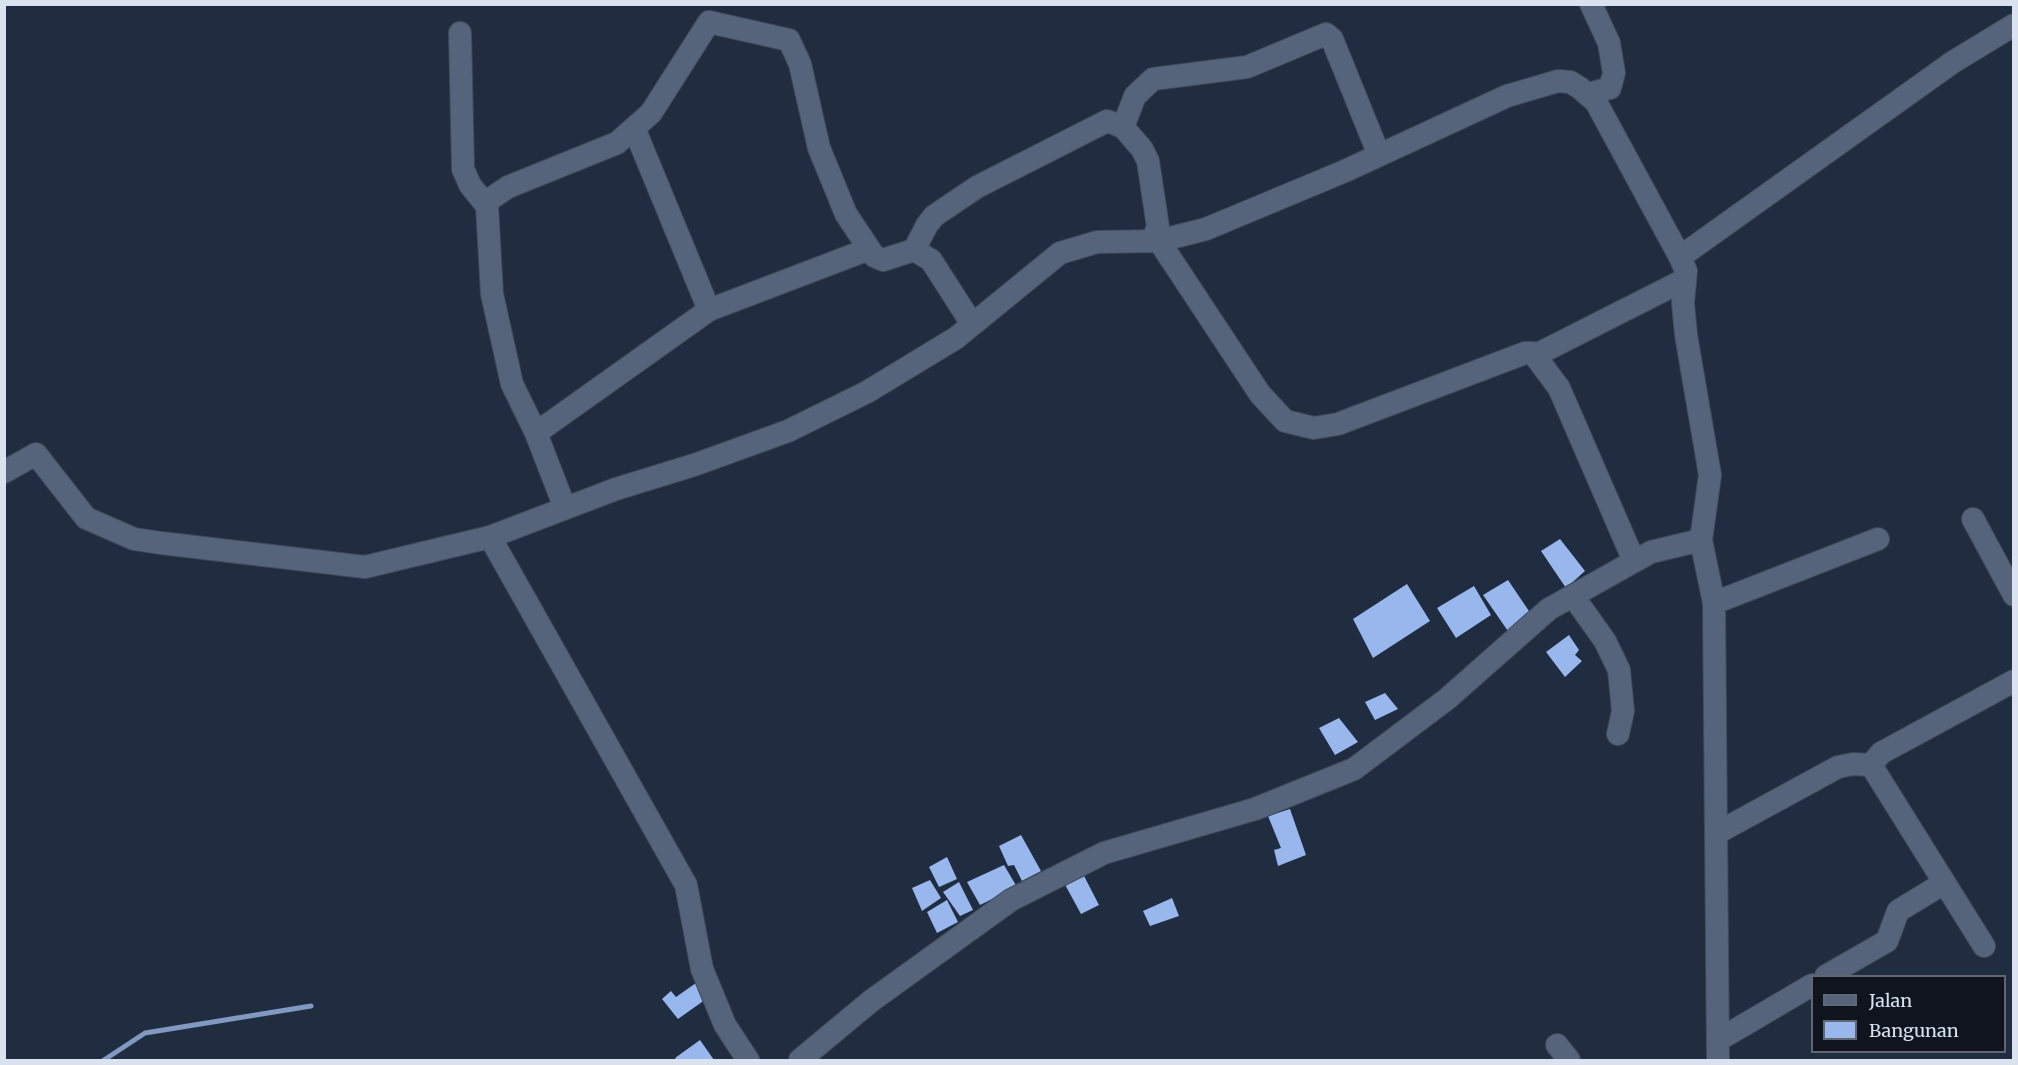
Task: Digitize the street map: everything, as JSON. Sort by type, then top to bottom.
[{"type":"street","points":[[1588,94],[1611,88],[1614,73],[1609,43],[1591,4]]},
{"type":"street","points":[[564,508],[536,433],[512,384],[492,294],[487,206],[489,200],[508,187],[617,143],[634,129],[651,113],[712,13],[789,40],[800,64],[819,148],[846,214],[874,256],[883,260],[914,250],[934,216],[977,187],[1101,122],[1112,121],[1123,127],[1142,149],[1148,161],[1158,227],[1156,241],[1260,394],[1285,421],[1314,428],[1338,423],[1525,353],[1533,353],[1559,388],[1634,561]]},
{"type":"street","points":[[1680,257],[1953,62],[2013,25]]},
{"type":"street","points":[[460,33],[462,163],[466,178],[487,206]]},
{"type":"street","points":[[1123,127],[1135,96],[1152,79],[1247,67],[1326,34],[1332,39],[1379,155]]},
{"type":"street","points":[[4,472],[36,454],[86,518],[134,539],[365,567],[435,551],[490,537],[564,508],[788,431],[867,392],[956,338],[1060,253],[1097,242],[1156,241],[1206,229],[1379,155],[1507,96],[1558,81],[1570,82],[1596,102],[1686,271],[1684,280],[1686,335],[1710,475],[1701,540],[1714,603],[1719,1050]]},
{"type":"street","points":[[634,129],[709,310]]},
{"type":"street","points":[[536,433],[709,310],[869,249]]},
{"type":"street","points":[[914,250],[931,260],[972,324]]},
{"type":"street","points":[[1536,356],[1684,280]]},
{"type":"street","points":[[1973,519],[2013,595]]},
{"type":"street","points":[[490,537],[686,885],[702,969],[725,1025],[748,1060]]},
{"type":"street","points":[[1714,603],[1878,539]]},
{"type":"street","points":[[800,1060],[871,1001],[1011,900],[1104,853],[1255,809],[1354,769],[1447,699],[1549,609],[1651,552],[1701,540]]},
{"type":"street","points":[[1573,596],[1605,641],[1619,670],[1623,711],[1618,734]]},
{"type":"street","points":[[1871,765],[1881,753],[2013,681]]},
{"type":"street","points":[[1717,833],[1838,767],[1853,764],[1871,765]]},
{"type":"street","points":[[1871,765],[1984,946]]},
{"type":"street","points":[[1828,975],[1887,940],[1898,911],[1944,883]]},
{"type":"street","points":[[1719,1050],[1811,986]]},
{"type":"building","points":[[1560,539],[1585,571],[1566,588],[1541,551]]},
{"type":"building","points":[[1508,580],[1533,617],[1510,634],[1483,595]]},
{"type":"building","points":[[1407,584],[1430,621],[1373,658],[1353,619]]},
{"type":"building","points":[[1474,586],[1491,615],[1456,638],[1437,608]]},
{"type":"building","points":[[1569,635],[1579,650],[1575,655],[1582,661],[1565,677],[1546,652]]},
{"type":"building","points":[[1385,693],[1398,709],[1375,720],[1365,702]]},
{"type":"building","points":[[1339,718],[1358,742],[1335,755],[1319,728]]},
{"type":"building","points":[[1290,809],[1306,855],[1278,866],[1274,850],[1281,848],[1268,816]]},
{"type":"building","points":[[1021,835],[1041,871],[1022,881],[1014,865],[1008,866],[999,846]]},
{"type":"building","points":[[947,857],[957,879],[939,887],[929,867]]},
{"type":"building","points":[[1004,865],[1017,887],[980,905],[967,882]]},
{"type":"building","points":[[1082,872],[1099,905],[1081,914],[1063,881]]},
{"type":"building","points":[[930,880],[941,898],[922,911],[912,888]]},
{"type":"building","points":[[959,882],[973,910],[960,916],[943,892]]},
{"type":"building","points":[[1172,898],[1179,916],[1150,926],[1143,911]]},
{"type":"building","points":[[947,900],[958,922],[937,933],[927,912]]},
{"type":"building","points":[[696,983],[709,997],[678,1019],[662,999],[671,991],[676,997]]},
{"type":"building","points":[[700,1040],[714,1060],[677,1060],[675,1058]]},
{"type":"waterway","points":[[104,1060],[145,1033],[311,1006]]}]
